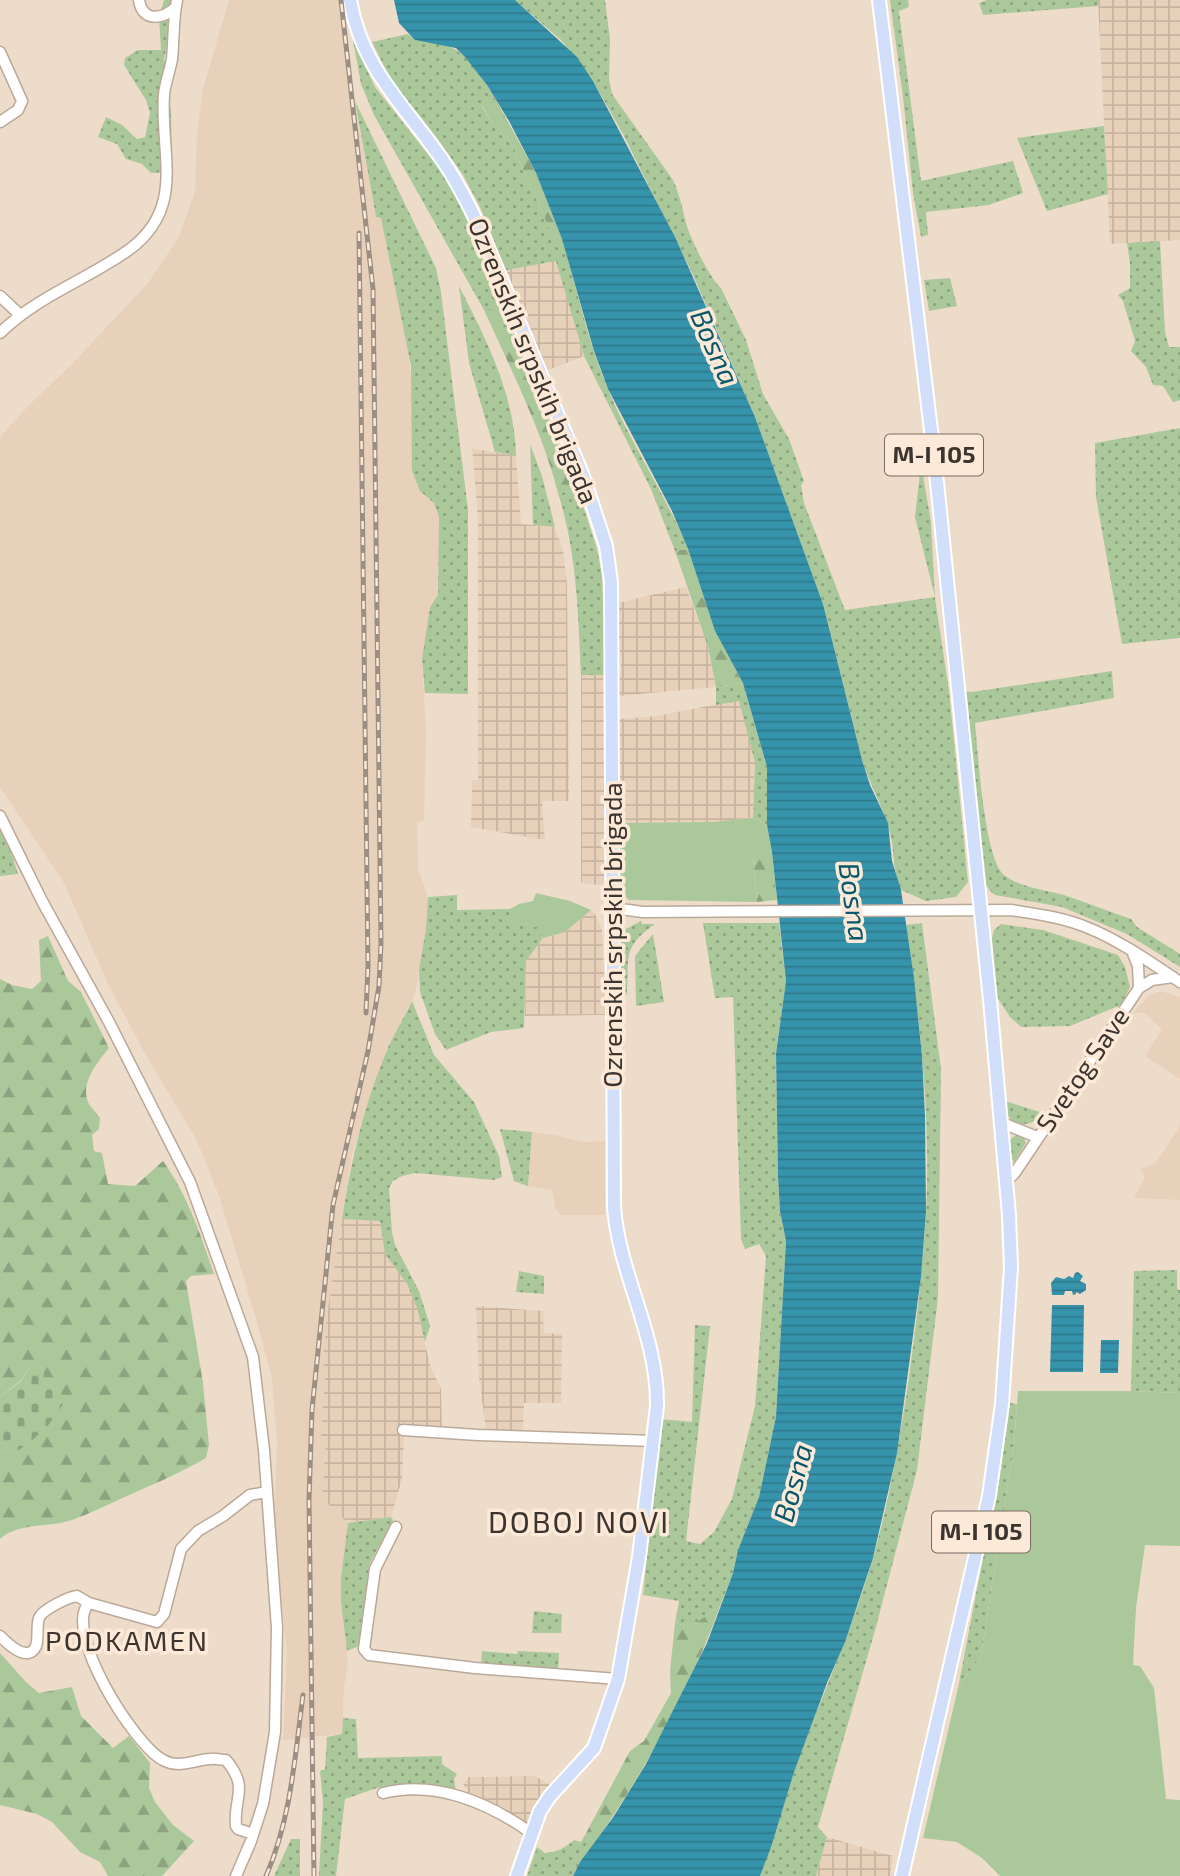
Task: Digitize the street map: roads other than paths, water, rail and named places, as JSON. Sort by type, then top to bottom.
[{"type":"main road","name":"Ozrenskih srpskih brigada","points":[[350,0],[363,48],[375,71],[442,159],[464,194],[481,231],[583,476],[606,546],[611,582],[615,1216],[624,1259],[648,1335],[656,1373],[657,1406],[635,1579],[618,1679],[594,1748],[550,1796],[531,1833],[517,1876]]},
{"type":"main road","name":"M-I 105","points":[[879,0],[935,463],[1000,1122],[1011,1267],[1002,1404],[989,1496],[902,1876]]},
{"type":"street","points":[[139,0],[143,12],[157,18],[168,15],[176,4]]},
{"type":"street","points":[[0,333],[19,314],[128,250],[149,232],[159,216],[166,177],[164,94],[172,58],[176,4]]},
{"type":"street","points":[[0,52],[22,101],[18,110],[0,122]]},
{"type":"street","points":[[0,296],[19,314]]},
{"type":"street","points":[[0,816],[190,1182],[253,1357],[277,1628],[275,1732],[263,1804],[236,1876]]},
{"type":"street","name":"Svetog Save","points":[[613,908],[643,912],[1011,910],[1047,915],[1085,927],[1132,950],[1177,979]]},
{"type":"street","points":[[1132,950],[1138,966],[1139,988]]},
{"type":"street","name":"Svetog Save","points":[[1005,1182],[1014,1174],[1139,988],[1152,981],[1177,979]]},
{"type":"street","points":[[1000,1122],[1037,1137]]},
{"type":"street","points":[[403,1430],[654,1441]]},
{"type":"street","points":[[0,1636],[23,1653],[31,1652],[36,1647],[39,1618],[43,1613],[68,1597],[76,1596],[89,1603],[157,1622],[164,1614],[181,1549],[198,1531],[223,1517],[250,1495],[267,1492]]},
{"type":"street","points":[[396,1527],[374,1575],[364,1648],[369,1655],[475,1668],[618,1679]]},
{"type":"street","points":[[89,1603],[85,1608],[83,1633],[110,1698],[148,1750],[159,1759],[170,1764],[210,1759],[226,1760],[237,1773],[236,1826],[253,1834]]},
{"type":"street","points":[[383,1793],[405,1789],[458,1795],[500,1813],[531,1833]]},
{"type":"water","name":"Bosna","points":[[394,0],[515,0],[577,57],[593,81],[675,237],[755,417],[823,604],[862,760],[870,785],[888,823],[892,861],[901,890],[914,978],[922,1056],[926,1212],[921,1277],[897,1453],[873,1558],[845,1642],[794,1772],[760,1876],[573,1876],[646,1764],[707,1643],[759,1497],[776,1417],[786,1241],[780,1211],[778,1176],[776,1054],[786,981],[767,825],[767,767],[743,683],[715,631],[688,549],[672,511],[608,389],[594,351],[562,239],[536,173],[487,85],[465,57],[456,48],[415,40],[399,23]]},
{"type":"water","points":[[1078,1272],[1083,1276],[1080,1281],[1086,1284],[1086,1290],[1080,1294],[1076,1292],[1073,1295],[1072,1291],[1065,1291],[1064,1295],[1052,1295],[1051,1283],[1056,1277],[1073,1278]]},
{"type":"water","points":[[1052,1305],[1084,1305],[1083,1372],[1050,1372]]},
{"type":"water","points":[[1101,1340],[1119,1340],[1118,1373],[1100,1373]]},
{"type":"railway","points":[[314,1876],[309,1500],[312,1410],[333,1205],[368,1051],[379,986],[381,943],[373,289],[341,0]]},
{"type":"railway","points":[[359,233],[368,966],[366,1013]]},
{"type":"railway","points":[[266,1876],[287,1810],[303,1695]]},
{"type":"district","name":"DOBOJ NOVI","points":[[579,1523]]},
{"type":"district","name":"PODKAMEN","points":[[127,1641]]}]
